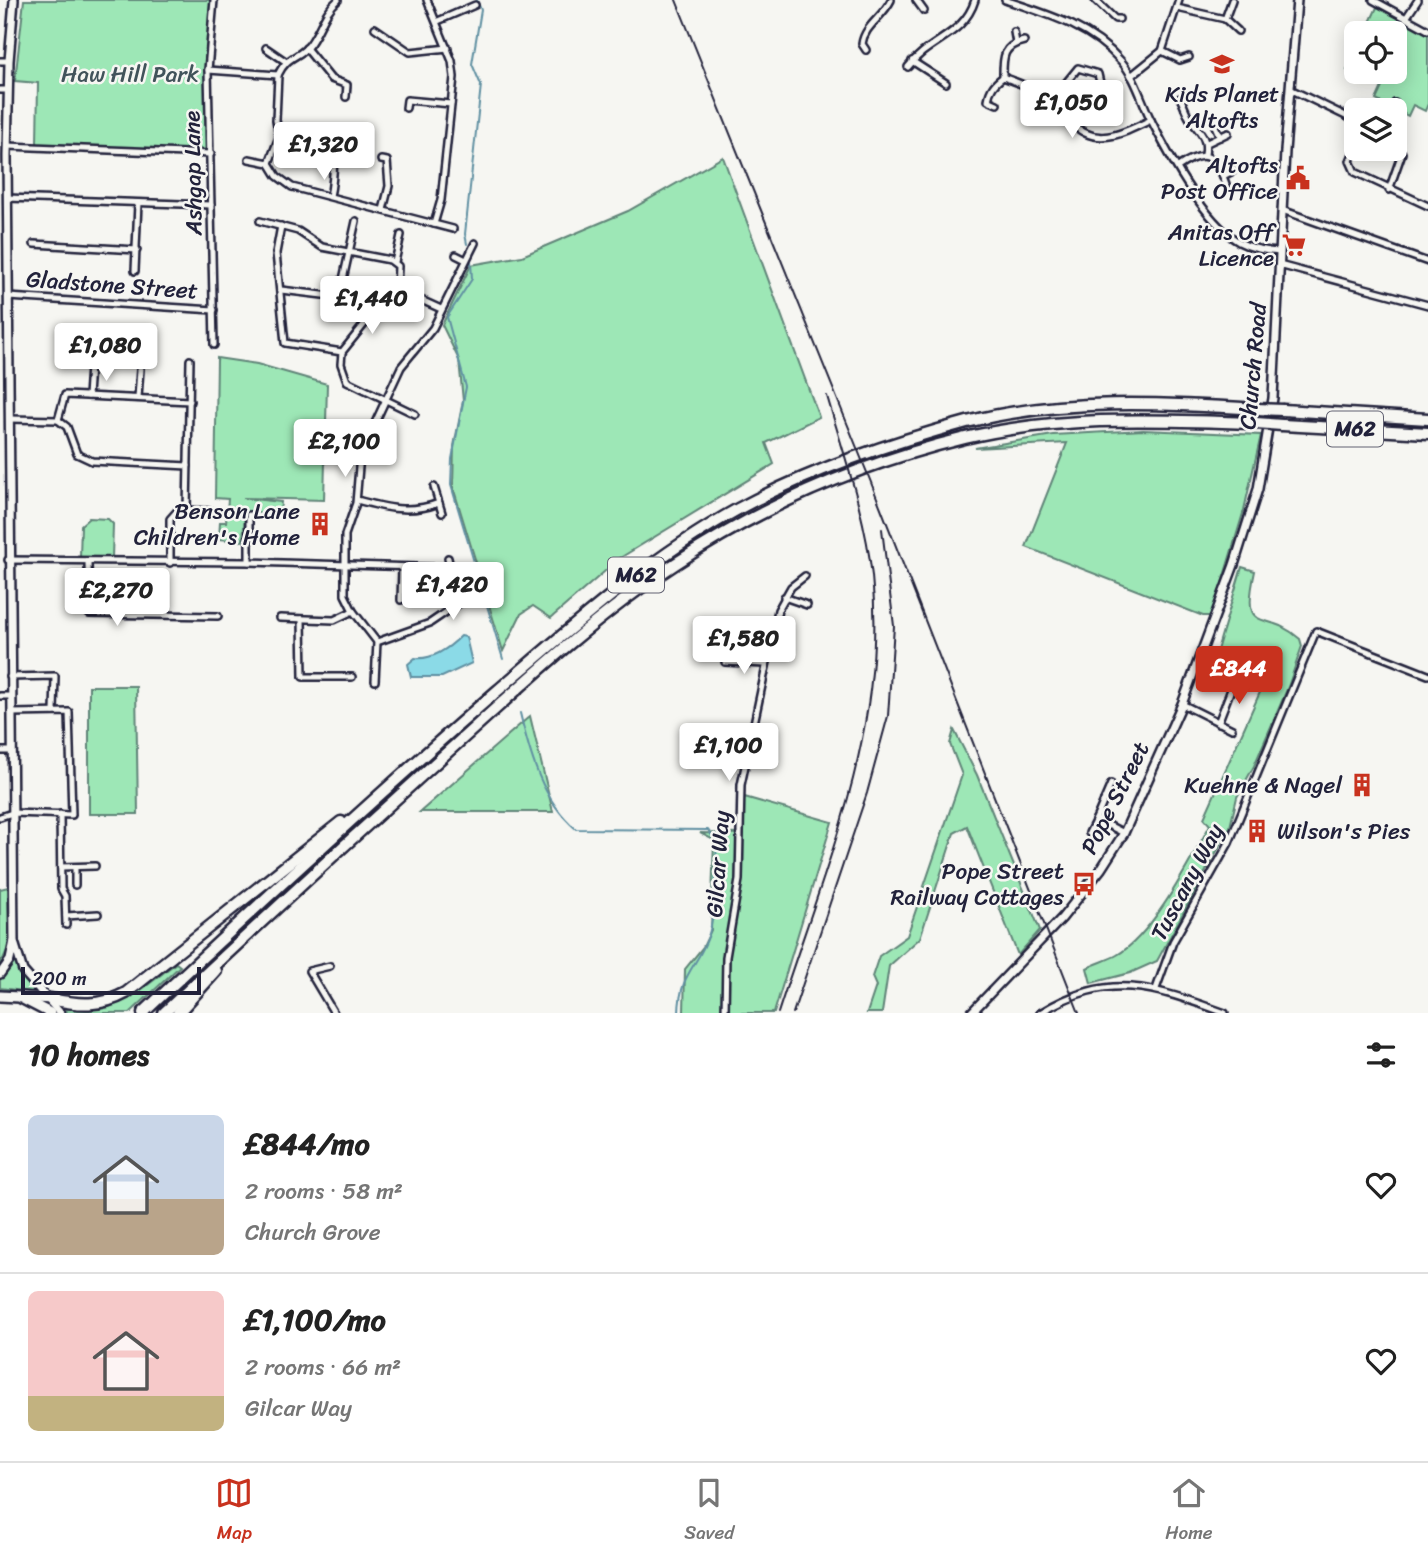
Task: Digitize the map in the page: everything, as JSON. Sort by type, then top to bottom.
[{"type":"highway","name":"M62","points":[[51,999],[88,1005],[114,1000],[126,993],[430,749],[623,584],[737,509],[842,461],[968,422],[1045,410],[1144,404],[1428,419]]},
{"type":"highway","name":"M62","points":[[164,1013],[263,919],[449,752],[623,603],[710,542],[792,498],[915,451],[1010,430],[1096,420],[1256,423],[1428,433]]},
{"type":"highway","name":"M62","points":[[143,1013],[430,749]]},
{"type":"highway","name":"M62","points":[[178,1013],[263,919]]},
{"type":"main road","points":[[0,996],[51,999]]},
{"type":"main road","points":[[19,997],[50,1013]]},
{"type":"street","points":[[0,974],[10,960],[14,942],[8,560],[9,350],[4,248],[4,156],[7,146],[4,61],[14,0]]},
{"type":"street","name":"Ashgap Lane","points":[[214,0],[208,70],[214,345]]},
{"type":"street","points":[[269,163],[279,137],[276,120],[278,75],[285,61],[306,48],[326,14],[338,0]]},
{"type":"street","points":[[427,0],[448,48],[454,77],[441,200],[434,224]]},
{"type":"street","points":[[861,46],[864,34],[884,13],[891,0]]},
{"type":"street","points":[[916,0],[924,11]]},
{"type":"street","points":[[946,83],[910,64],[964,23],[975,0]]},
{"type":"street","points":[[1004,0],[1074,25],[1115,55],[1131,76],[1151,120],[1205,208],[1227,234],[1259,250],[1280,252]]},
{"type":"street","points":[[1033,9],[1035,0]]},
{"type":"street","points":[[1094,0],[1115,20]]},
{"type":"street","points":[[1131,76],[1162,51],[1179,0]]},
{"type":"street","points":[[1225,19],[1232,0]]},
{"type":"street","name":"Church Road","points":[[1207,642],[1258,489],[1273,398],[1282,211],[1297,0]]},
{"type":"street","points":[[1373,0],[1428,30]]},
{"type":"street","points":[[1406,18],[1418,0]]},
{"type":"street","points":[[438,21],[475,5]]},
{"type":"street","points":[[1177,8],[1225,19],[1238,32]]},
{"type":"street","points":[[385,34],[391,26]]},
{"type":"street","points":[[375,28],[410,52],[448,48]]},
{"type":"street","points":[[1014,32],[1016,43]]},
{"type":"street","points":[[1003,77],[1003,57],[1009,46],[1024,41]]},
{"type":"street","points":[[266,48],[285,61]]},
{"type":"street","points":[[306,48],[331,79],[347,85],[346,97]]},
{"type":"street","points":[[1162,51],[1175,58],[1187,60]]},
{"type":"street","points":[[1073,60],[1078,68],[1102,78]]},
{"type":"street","points":[[1052,100],[1078,68]]},
{"type":"street","points":[[208,70],[278,75]]},
{"type":"street","points":[[1003,77],[1052,100],[1082,131],[1097,137],[1119,135],[1151,120]]},
{"type":"street","points":[[997,104],[988,100],[989,95],[993,84],[1003,77]]},
{"type":"street","points":[[1290,89],[1344,115]]},
{"type":"street","points":[[1180,98],[1188,116],[1202,132],[1207,143],[1205,155]]},
{"type":"street","points":[[407,108],[407,100],[451,104]]},
{"type":"street","points":[[1186,108],[1195,103]]},
{"type":"street","points":[[1215,126],[1220,137]]},
{"type":"street","points":[[1207,143],[1228,133]]},
{"type":"street","points":[[325,135],[344,137]]},
{"type":"street","points":[[330,196],[335,174],[332,156],[335,136]]},
{"type":"street","points":[[7,146],[211,153]]},
{"type":"street","points":[[1178,167],[1197,155],[1205,155],[1215,162],[1226,184]]},
{"type":"street","points":[[249,159],[269,163],[277,176],[292,187],[453,229]]},
{"type":"street","points":[[380,160],[387,161],[389,177],[383,210]]},
{"type":"street","points":[[1350,161],[1355,172],[1428,206]]},
{"type":"street","points":[[1389,190],[1399,161]]},
{"type":"street","points":[[1223,176],[1233,171]]},
{"type":"street","points":[[5,200],[211,205]]},
{"type":"street","points":[[135,271],[138,203]]},
{"type":"street","points":[[1282,211],[1428,261]]},
{"type":"street","points":[[260,221],[298,230],[322,247],[395,262],[400,269],[397,289],[388,295],[342,352],[342,369],[347,381],[415,414]]},
{"type":"street","points":[[281,290],[337,295],[344,286],[356,221]]},
{"type":"street","points":[[281,226],[276,253],[285,343],[342,352]]},
{"type":"street","points":[[395,262],[401,235]]},
{"type":"street","points":[[375,681],[377,642],[353,611],[345,595],[345,528],[357,500],[360,455],[401,367],[433,328],[475,243]]},
{"type":"street","points":[[34,244],[137,250]]},
{"type":"street","points":[[456,255],[466,260]]},
{"type":"street","points":[[1279,265],[1428,305]]},
{"type":"street","points":[[397,289],[441,309]]},
{"type":"street","name":"Gladstone Street","points":[[8,297],[214,310]]},
{"type":"street","points":[[0,349],[9,350]]},
{"type":"street","points":[[187,510],[190,360]]},
{"type":"street","points":[[88,396],[90,366]]},
{"type":"street","points":[[138,398],[140,369]]},
{"type":"street","points":[[58,420],[65,395],[190,401]]},
{"type":"street","points":[[9,419],[58,420],[67,427],[77,454],[84,458],[188,466]]},
{"type":"street","points":[[434,487],[442,513]]},
{"type":"street","points":[[357,500],[391,509],[411,510],[439,503]]},
{"type":"street","points":[[170,563],[170,519],[178,510],[211,511]]},
{"type":"street","points":[[248,562],[249,515]]},
{"type":"street","points":[[377,642],[430,623],[458,604],[448,558]]},
{"type":"street","points":[[8,560],[248,562],[402,569],[451,568]]},
{"type":"street","points":[[88,562],[89,614],[218,616]]},
{"type":"street","points":[[401,600],[402,569]]},
{"type":"street","name":"Gilcar Way","points":[[725,1013],[726,957],[739,880],[741,785],[754,737],[765,664],[784,597],[804,576]]},
{"type":"street","points":[[784,597],[807,605]]},
{"type":"street","points":[[280,618],[334,620],[353,611]]},
{"type":"street","points":[[302,619],[303,677],[352,677]]},
{"type":"street","name":"Tuscany Way","points":[[1156,989],[1173,942],[1229,843],[1316,631],[1428,676]]},
{"type":"street","name":"Pope Street","points":[[971,1013],[1062,918],[1101,869],[1124,833],[1207,642]]},
{"type":"street","points":[[724,662],[765,664]]},
{"type":"street","points":[[10,677],[55,676],[54,712]]},
{"type":"street","points":[[1217,723],[1235,679]]},
{"type":"street","points":[[0,696],[10,696]]},
{"type":"street","points":[[1182,704],[1232,729]]},
{"type":"street","points":[[0,817],[12,813],[72,815],[69,712],[11,713]]},
{"type":"street","points":[[0,751],[11,751]]},
{"type":"street","points":[[1089,833],[1111,784]]},
{"type":"street","points":[[60,814],[61,889],[65,895],[66,925]]},
{"type":"street","points":[[1096,819],[1124,833]]},
{"type":"street","points":[[61,867],[95,866]]},
{"type":"street","points":[[75,867],[75,885]]},
{"type":"street","points":[[66,916],[98,915]]},
{"type":"street","points":[[14,942],[23,971],[51,999],[60,1013]]},
{"type":"street","points":[[330,966],[309,971],[334,1013]]},
{"type":"street","points":[[1040,1013],[1097,987],[1128,985],[1156,989],[1225,1013]]},
{"type":"green space","name":"Haw Hill Park","points":[[24,0],[211,0],[205,67],[209,149],[205,152],[37,144],[38,83],[15,81]]},
{"type":"green space","points":[[1379,3],[1428,30],[1428,104],[1425,111],[1413,105],[1408,116],[1407,98],[1377,98],[1382,87],[1376,84],[1407,84],[1407,21],[1371,21]]},
{"type":"green space","points":[[723,157],[819,417],[766,443],[774,464],[620,558],[551,618],[533,606],[521,614],[503,651],[453,487],[454,446],[463,401],[459,360],[442,325],[471,265],[522,256],[628,211]]},
{"type":"green space","points":[[217,358],[257,364],[327,384],[324,500],[243,498],[281,502],[280,514],[245,512],[243,541],[219,539],[220,522],[226,522],[228,499],[215,498]]},
{"type":"green space","points":[[1143,430],[1261,435],[1244,510],[1212,616],[1203,616],[1026,547],[1067,443],[975,448],[1053,435]]},
{"type":"green space","points":[[89,518],[108,519],[113,524],[112,558],[80,557],[81,525]]},
{"type":"green space","points":[[1242,567],[1255,571],[1251,592],[1253,614],[1300,639],[1302,646],[1288,687],[1254,766],[1237,797],[1230,827],[1157,961],[1130,973],[1091,983],[1087,968],[1117,955],[1131,945],[1157,915],[1181,877],[1210,825],[1204,818],[1261,690],[1212,667]]},
{"type":"green space","points":[[89,686],[136,686],[138,814],[89,814]]},
{"type":"green space","points":[[530,716],[553,812],[420,812]]},
{"type":"green space","points":[[954,730],[977,775],[1040,930],[1018,955],[967,826],[954,833],[920,938],[889,966],[882,1013],[867,1013],[876,986],[872,977],[879,956],[907,936],[962,775],[950,744]]},
{"type":"green space","points":[[741,796],[832,822],[774,1013],[684,1013],[685,969],[703,947],[711,930],[714,840],[700,833],[740,834]]},
{"type":"green space","points":[[8,887],[9,946],[0,966],[0,889]]},
{"type":"green space","points":[[13,957],[22,976],[38,993],[0,988],[0,977]]},
{"type":"green space","points":[[176,963],[180,966],[130,1013],[67,1013],[66,1009],[100,1008],[126,999]]},
{"type":"water","points":[[461,636],[466,637],[472,663],[442,677],[411,677],[408,664],[415,658],[440,652]]},
{"type":"waterway","points":[[467,244],[465,234],[481,85],[472,64],[481,10],[477,0]]},
{"type":"waterway","points":[[471,261],[472,279],[447,317],[466,387],[452,459],[451,485],[503,659]]},
{"type":"waterway","points":[[520,713],[533,761],[546,791],[554,805],[576,829],[708,830],[717,843],[712,923],[705,945],[686,979],[679,1013]]},
{"type":"railway","points":[[676,0],[870,480],[1079,1013]]},
{"type":"railway","points":[[778,1013],[848,798],[870,688],[874,632],[869,553],[853,485],[827,396]]},
{"type":"railway","points":[[793,1013],[867,793],[888,716],[894,626],[882,529]]},
{"type":"place","name":"Kids Planet Altofts","points":[[1222,64]]},
{"type":"place","name":"Altofts Post Office","points":[[1298,178]]},
{"type":"place","name":"Anitas Off Licence","points":[[1294,245]]},
{"type":"place","name":"Benson Lane Children's Home","points":[[320,524]]},
{"type":"place","name":"Kuehne & Nagel","points":[[1362,785]]},
{"type":"place","name":"Wilson's Pies","points":[[1257,831]]},
{"type":"place","name":"Pope Street Railway Cottages","points":[[1084,884]]}]
